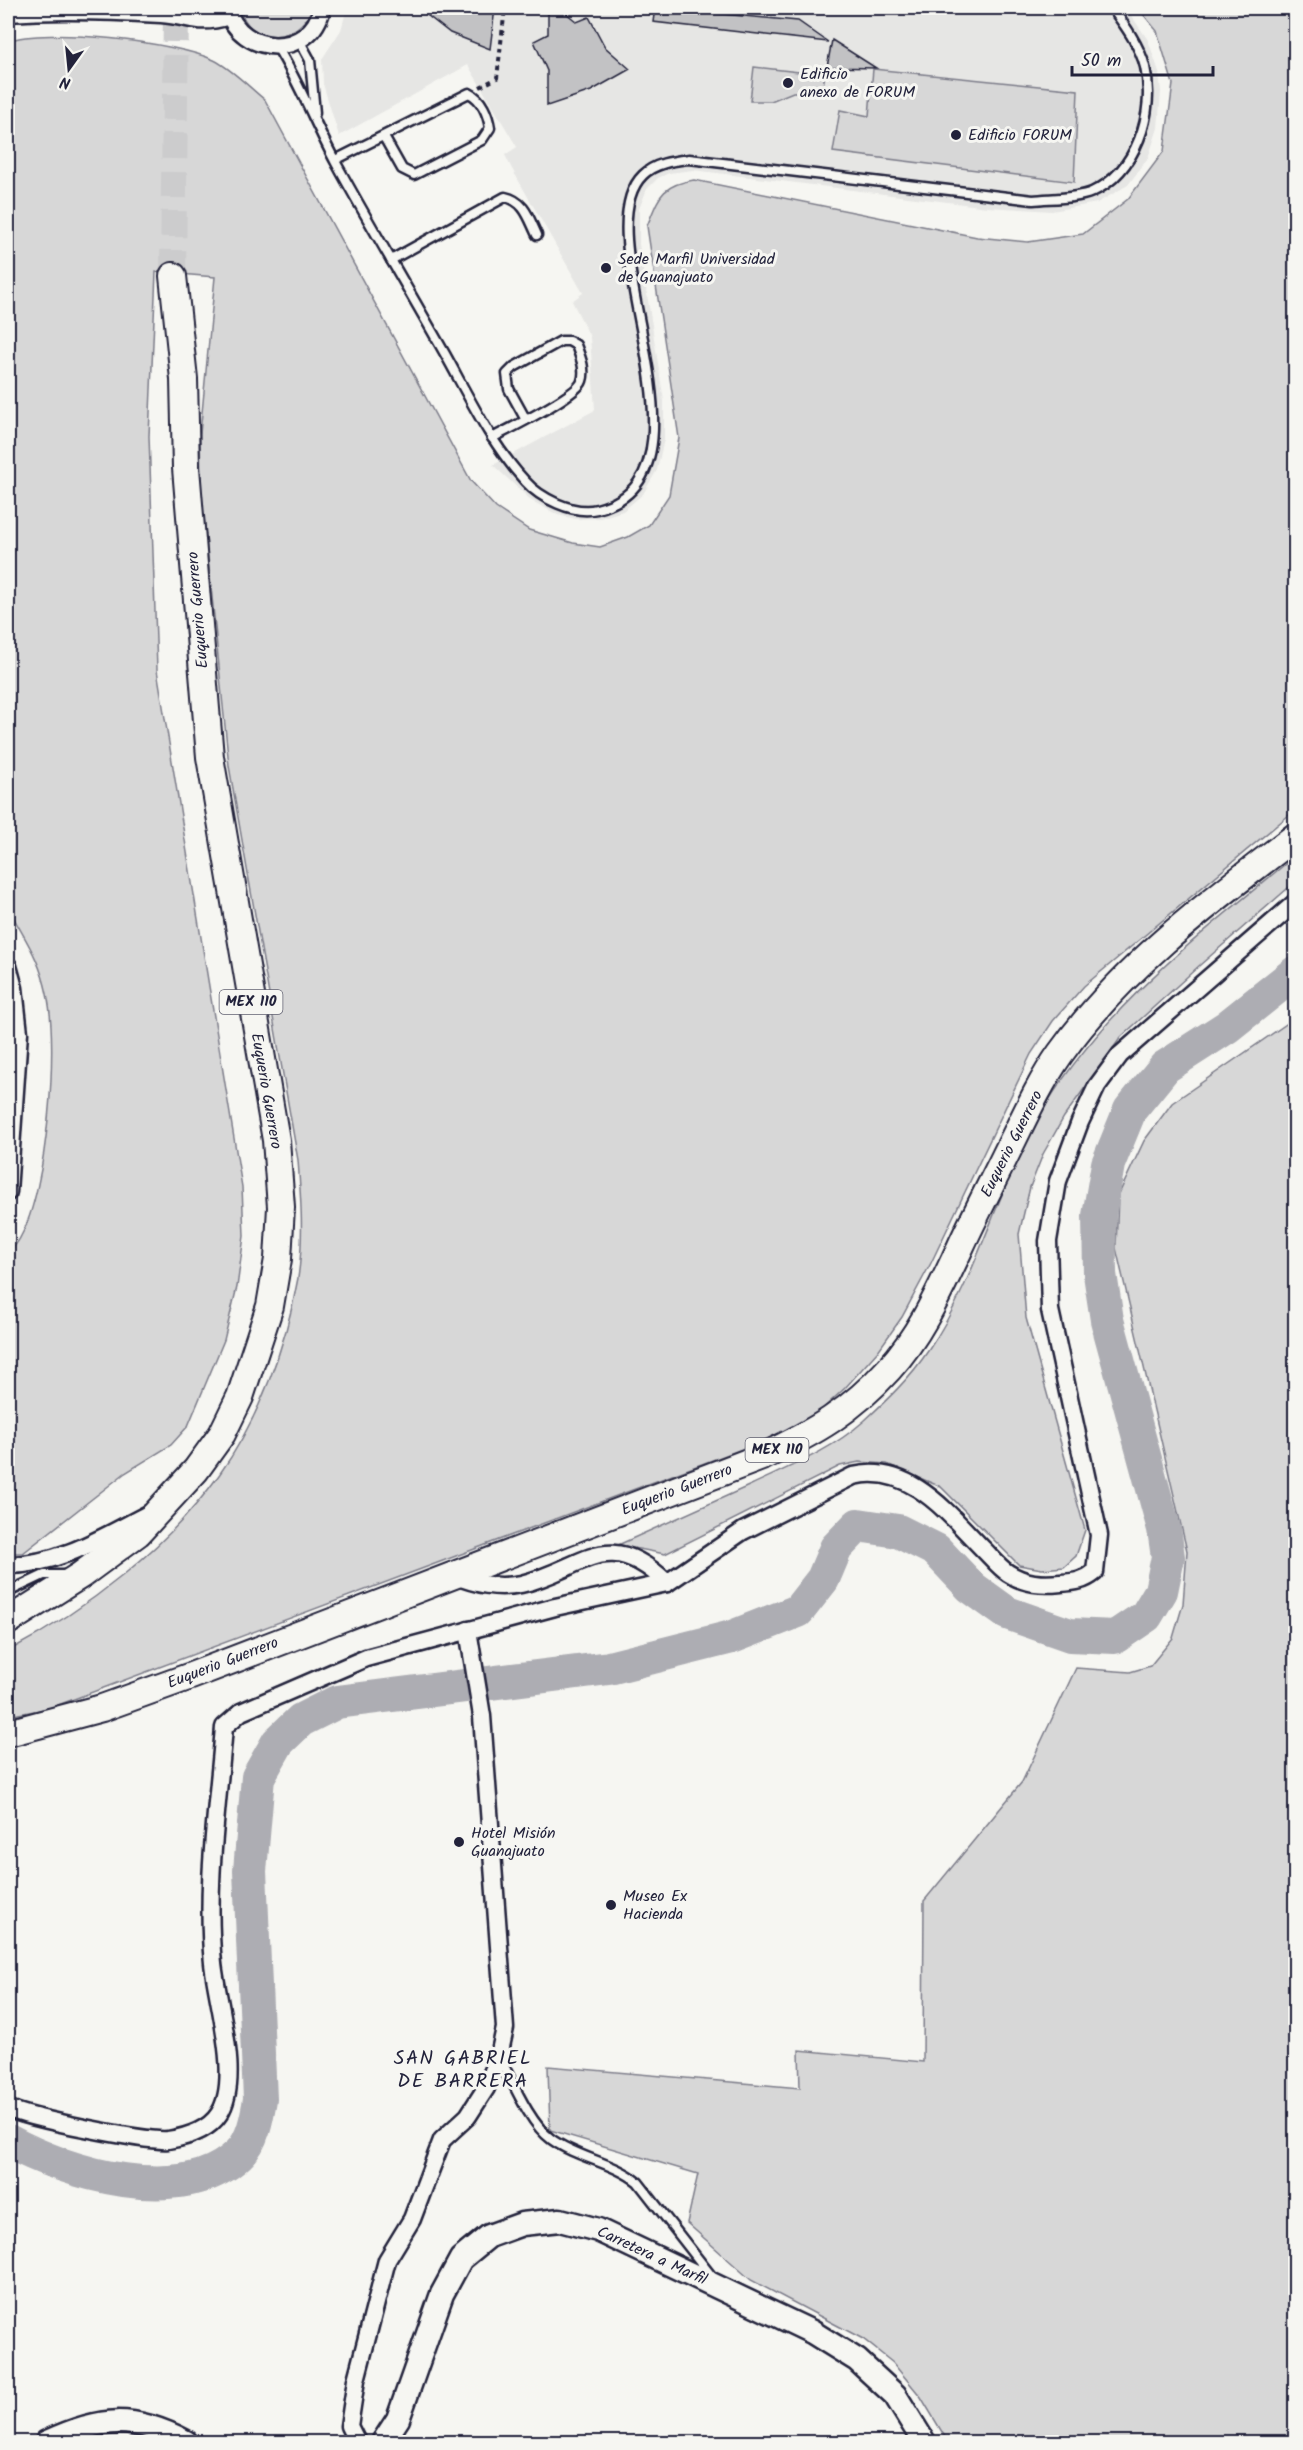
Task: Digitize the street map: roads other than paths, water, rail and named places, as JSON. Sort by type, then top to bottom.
[{"type":"main road","name":"Euquerio Guerrero","points":[[8,1621],[81,1575],[138,1533],[165,1506],[222,1434],[240,1397],[270,1306],[278,1259],[281,1207],[276,1140],[210,757],[186,468],[184,379],[173,276]]},
{"type":"main road","name":"Euquerio Guerrero","points":[[8,1733],[102,1708],[764,1456],[816,1431],[852,1406],[890,1368],[916,1333],[941,1289],[1032,1102],[1059,1056],[1090,1015],[1154,950],[1296,836]]},
{"type":"main road","name":"Carretera a Marfil","points":[[382,2442],[398,2419],[442,2294],[461,2259],[489,2236],[522,2224],[560,2220],[598,2230],[812,2332],[857,2360],[895,2395],[924,2442]]},
{"type":"main road","points":[[47,2442],[100,2422],[132,2421],[160,2428],[186,2442]]},
{"type":"street","points":[[164,14],[183,8]]},
{"type":"street","points":[[8,13],[164,14],[194,22],[213,21],[228,12],[237,29],[248,39],[262,45],[277,47],[298,40],[311,30],[321,8]]},
{"type":"street","points":[[8,2108],[33,2116],[165,2140],[189,2135],[210,2126],[220,2113],[227,2092],[228,2068],[213,1961],[212,1881],[224,1727],[241,1712],[366,1658],[555,1608],[667,1583],[743,1531],[853,1476],[869,1472],[891,1475],[913,1484],[946,1512],[1007,1573],[1022,1580],[1041,1585],[1052,1584],[1085,1580],[1095,1572],[1099,1535],[1050,1310],[1047,1241],[1058,1181],[1097,1086],[1120,1055],[1296,902]]},
{"type":"street","points":[[8,966],[14,988],[19,1033],[8,1192]]},
{"type":"street","points":[[8,1565],[36,1564],[60,1558],[165,1506]]},
{"type":"street","points":[[453,1575],[496,1587],[522,1584],[585,1558],[609,1552],[634,1559],[654,1571],[667,1583]]},
{"type":"street","points":[[357,2442],[349,2426],[356,2380],[387,2260],[412,2219],[442,2140],[468,2116],[486,2088],[499,2056],[505,2028],[482,1716],[468,1630]]},
{"type":"lane","points":[[277,47],[335,160],[492,438],[526,482],[546,498],[573,509],[595,510],[621,499],[639,481],[648,458],[653,432],[650,383],[627,239],[628,209],[632,191],[643,175],[664,162],[689,159],[1033,200],[1090,193],[1118,176],[1138,144],[1149,96],[1145,66],[1125,25],[1112,8]]},
{"type":"lane","points":[[298,40],[310,60],[316,123]]},
{"type":"lane","points":[[335,160],[469,93],[477,97],[488,118],[488,134],[482,140],[414,175],[402,169],[384,137]]},
{"type":"lane","points":[[391,260],[505,197],[515,199],[524,208],[537,235]]},
{"type":"lane","points":[[492,438],[526,420],[577,390],[584,373],[576,345],[569,340],[561,341],[514,367],[507,374],[509,389],[526,420]]},
{"type":"lane","points":[[8,1592],[44,1575],[81,1575]]},
{"type":"lane","points":[[499,2056],[542,2131],[562,2146],[622,2172],[638,2182],[721,2288]]},
{"type":"waterway","points":[[8,2141],[32,2153],[92,2174],[124,2180],[157,2182],[187,2180],[215,2171],[244,2149],[254,2128],[260,2099],[250,1871],[258,1777],[278,1742],[301,1720],[337,1702],[609,1668],[732,1637],[798,1611],[823,1579],[836,1548],[858,1525],[898,1531],[936,1550],[971,1587],[1007,1613],[1070,1635],[1115,1637],[1146,1616],[1161,1591],[1168,1557],[1164,1529],[1107,1320],[1100,1274],[1099,1216],[1108,1164],[1130,1110],[1165,1067],[1227,1027],[1296,972]]},
{"type":"tunnel","points":[[173,276],[176,8]]},
{"type":"place","name":"Edificio anexo de FORUM","points":[[788,83]]},
{"type":"place","name":"Edificio FORUM","points":[[956,135]]},
{"type":"place","name":"Sede Marfil Universidad de Guanajuato","points":[[606,268]]},
{"type":"place","name":"Hotel Misión Guanajuato","points":[[459,1842]]},
{"type":"place","name":"Museo Ex Hacienda","points":[[611,1905]]},
{"type":"district","name":"SAN GABRIEL DE BARRERA","points":[[463,2070]]}]
